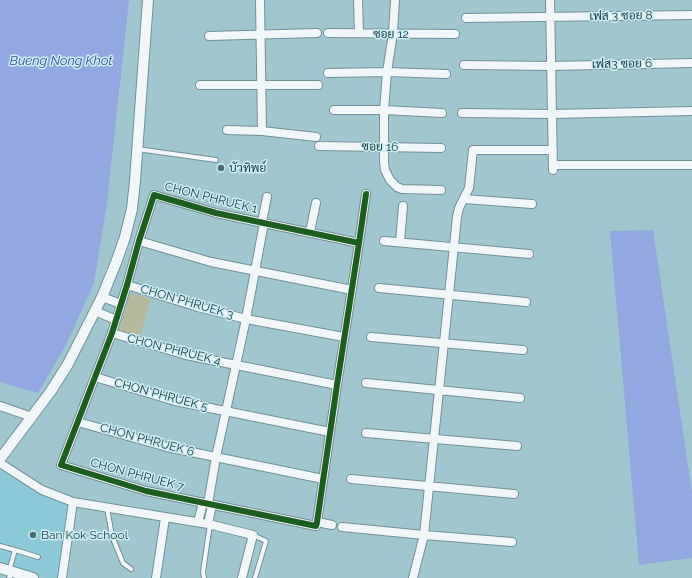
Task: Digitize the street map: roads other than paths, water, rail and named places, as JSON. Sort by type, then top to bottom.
[{"type":"street","points":[[0,459],[51,391],[68,364],[96,311],[121,248],[132,208],[135,181],[148,0]]},
{"type":"street","points":[[260,0],[262,131]]},
{"type":"street","points":[[358,0],[359,33]]},
{"type":"street","points":[[395,0],[393,34],[386,72],[384,110],[385,170],[390,180],[397,187],[402,189],[440,190]]},
{"type":"street","points":[[550,0],[553,168],[692,165]]},
{"type":"street","name":"เฟส 3 ซอย 8","points":[[466,18],[692,15]]},
{"type":"street","points":[[209,36],[317,33]]},
{"type":"street","name":"ซอย 12","points":[[328,33],[454,34]]},
{"type":"street","name":"เฟส3 ซอย 6","points":[[464,65],[551,66],[692,63]]},
{"type":"street","points":[[328,73],[386,72],[446,74]]},
{"type":"street","points":[[200,86],[318,85]]},
{"type":"street","points":[[334,110],[384,110],[442,113]]},
{"type":"street","points":[[462,113],[552,114],[692,111]]},
{"type":"street","points":[[227,130],[262,131],[316,137]]},
{"type":"street","name":"ซอย 16","points":[[319,146],[441,148]]},
{"type":"street","points":[[413,578],[424,535],[458,210],[468,192],[473,150],[553,150]]},
{"type":"street","points":[[316,524],[366,194]]},
{"type":"street","name":"CHON PHRUEK 1","points":[[139,241],[154,195],[216,213],[359,243]]},
{"type":"street","points":[[209,524],[208,504],[216,458],[237,365],[267,197]]},
{"type":"street","points":[[464,199],[532,204]]},
{"type":"street","points":[[310,232],[316,203]]},
{"type":"street","points":[[400,242],[403,206]]},
{"type":"street","points":[[78,422],[122,304],[139,241],[211,262],[352,290]]},
{"type":"street","points":[[384,241],[529,254]]},
{"type":"street","name":"CHON PHRUEK 3","points":[[127,285],[198,307],[344,337]]},
{"type":"street","points":[[379,288],[526,302]]},
{"type":"street","points":[[102,297],[122,304]]},
{"type":"street","points":[[96,311],[116,320]]},
{"type":"street","name":"CHON PHRUEK 4","points":[[112,333],[186,355],[337,385]]},
{"type":"street","points":[[371,337],[523,350]]},
{"type":"street","name":"CHON PHRUEK 5","points":[[95,377],[175,401],[330,432]]},
{"type":"street","points":[[366,384],[520,398]]},
{"type":"street","points":[[0,406],[32,417]]},
{"type":"street","name":"CHON PHRUEK 6","points":[[78,422],[167,447],[323,479]]},
{"type":"street","name":"CHON PHRUEK 7","points":[[78,422],[61,466],[146,491],[316,524],[332,525]]},
{"type":"street","points":[[366,433],[517,446]]},
{"type":"street","points":[[0,463],[42,490],[73,502],[209,524],[254,535],[242,578]]},
{"type":"street","points":[[352,479],[514,494]]},
{"type":"street","points":[[62,578],[73,502]]},
{"type":"street","points":[[198,522],[208,504]]},
{"type":"street","points":[[156,578],[165,518]]},
{"type":"street","points":[[342,526],[424,535],[512,542]]},
{"type":"street","points":[[7,574],[33,578]]},
{"type":"lane","points":[[137,149],[216,160]]},
{"type":"lane","points":[[107,508],[112,536],[123,563],[130,569]]},
{"type":"lane","points":[[204,578],[203,572],[209,524]]},
{"type":"lane","points":[[254,535],[266,541],[255,578]]},
{"type":"lane","points":[[0,546],[38,557]]},
{"type":"lane","points":[[7,574],[15,550]]},
{"type":"water","name":"Bueng Nong Khot","points":[[0,0],[129,0],[107,203],[94,283],[67,343],[38,393],[0,382]]},
{"type":"water","points":[[653,230],[692,492],[692,558],[639,565],[610,231]]},
{"type":"place","name":"บัวทิพย์","points":[[221,168]]},
{"type":"place","name":"Ban Kok School","points":[[33,535]]}]
